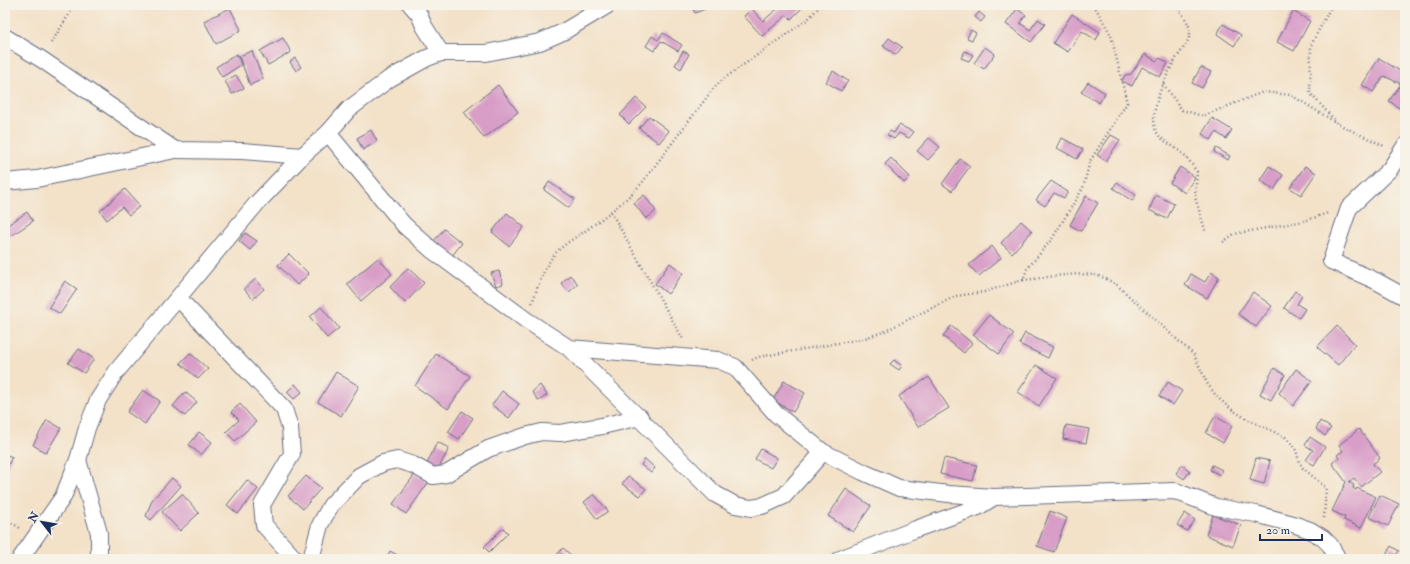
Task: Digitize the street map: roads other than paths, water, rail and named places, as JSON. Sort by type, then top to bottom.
[{"type":"street","points":[[411,5],[419,14],[424,26],[441,53]]},
{"type":"street","points":[[20,559],[64,497],[78,460],[87,428],[102,395],[116,372],[179,299],[257,203],[302,156],[328,133],[349,109],[389,79],[427,58],[441,53],[486,53],[540,42],[563,32],[608,5]]},
{"type":"street","points":[[5,37],[41,59],[175,150]]},
{"type":"street","points":[[328,133],[404,225],[432,250],[526,320],[569,348],[640,417],[715,494],[734,505],[751,508],[762,506],[784,496],[823,452]]},
{"type":"street","points":[[5,182],[38,180],[175,150],[242,151],[302,156]]},
{"type":"street","points":[[1402,150],[1390,170],[1349,208],[1331,262],[1376,281],[1405,297]]},
{"type":"street","points":[[179,299],[284,409],[290,428],[292,454],[262,506],[264,525],[295,559]]},
{"type":"street","points":[[569,348],[718,360],[735,367],[776,414],[823,452],[899,488],[994,498],[1175,491],[1216,507],[1256,514],[1310,530],[1323,538],[1330,545],[1338,559]]},
{"type":"street","points":[[311,559],[320,525],[331,505],[359,476],[383,463],[397,460],[413,465],[433,476],[446,474],[488,449],[525,436],[542,432],[560,433],[640,417]]},
{"type":"street","points":[[78,460],[99,533],[99,559]]},
{"type":"street","points":[[840,559],[916,528],[978,507],[994,498]]}]
